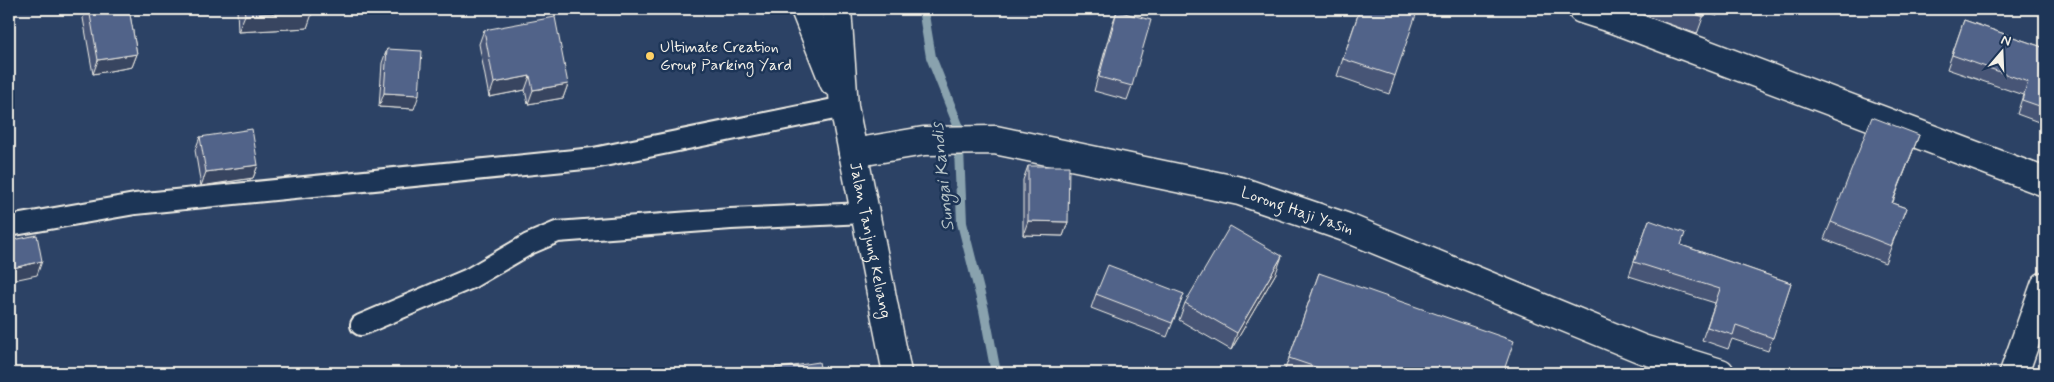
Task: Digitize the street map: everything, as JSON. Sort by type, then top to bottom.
[{"type":"street","name":"Jalan Tanjung Keluang","points":[[806,9],[844,107]]},
{"type":"street","name":"Jalan Tanjung Keluang","points":[[837,9],[844,107],[897,373]]},
{"type":"street","points":[[1582,9],[1613,18],[2045,182]]},
{"type":"street","name":"Lorong Haji Yasin","points":[[853,153],[924,141],[994,140],[1240,191],[1345,227],[1642,349],[1720,373]]},
{"type":"street","points":[[2014,373],[2045,286]]},
{"type":"lane","points":[[9,226],[135,204],[594,158],[844,107]]},
{"type":"lane","points":[[360,325],[469,279],[529,244],[557,232],[731,219],[865,213]]},
{"type":"building","points":[[89,9],[129,9],[137,54],[98,60]]},
{"type":"building","points":[[244,9],[313,9],[313,11],[245,15]]},
{"type":"building","points":[[1360,9],[1418,9],[1395,76],[1343,59]]},
{"type":"building","points":[[1681,9],[1706,9],[1704,17]]},
{"type":"building","points":[[1117,11],[1151,20],[1132,86],[1099,77]]},
{"type":"building","points":[[555,17],[568,84],[533,90],[530,76],[494,83],[484,30]]},
{"type":"building","points":[[1964,20],[2045,48],[2045,108],[2022,100],[2028,82],[1952,55]]},
{"type":"building","points":[[387,49],[422,51],[419,95],[384,93]]},
{"type":"building","points":[[1872,117],[1919,135],[1892,203],[1906,208],[1891,246],[1831,222]]},
{"type":"building","points":[[252,129],[258,165],[206,172],[200,137]]},
{"type":"building","points":[[1028,166],[1069,166],[1068,222],[1028,221]]},
{"type":"building","points":[[1649,220],[1685,233],[1681,245],[1791,283],[1773,338],[1736,325],[1733,335],[1707,327],[1720,289],[1634,262]]},
{"type":"building","points":[[1230,226],[1282,256],[1237,333],[1185,303]]},
{"type":"building","points":[[37,235],[42,261],[9,269],[9,241]]},
{"type":"building","points":[[1108,265],[1184,294],[1172,323],[1096,294]]},
{"type":"building","points":[[1319,273],[1514,341],[1503,373],[1333,373],[1289,358]]},
{"type":"building","points":[[819,362],[821,373],[749,373]]},
{"type":"waterway","name":"Sungai Kandis","points":[[923,9],[931,57],[958,125],[962,223],[984,310],[996,373]]},
{"type":"place","name":"Ultimate Creation Group Parking Yard","points":[[650,56]]}]
